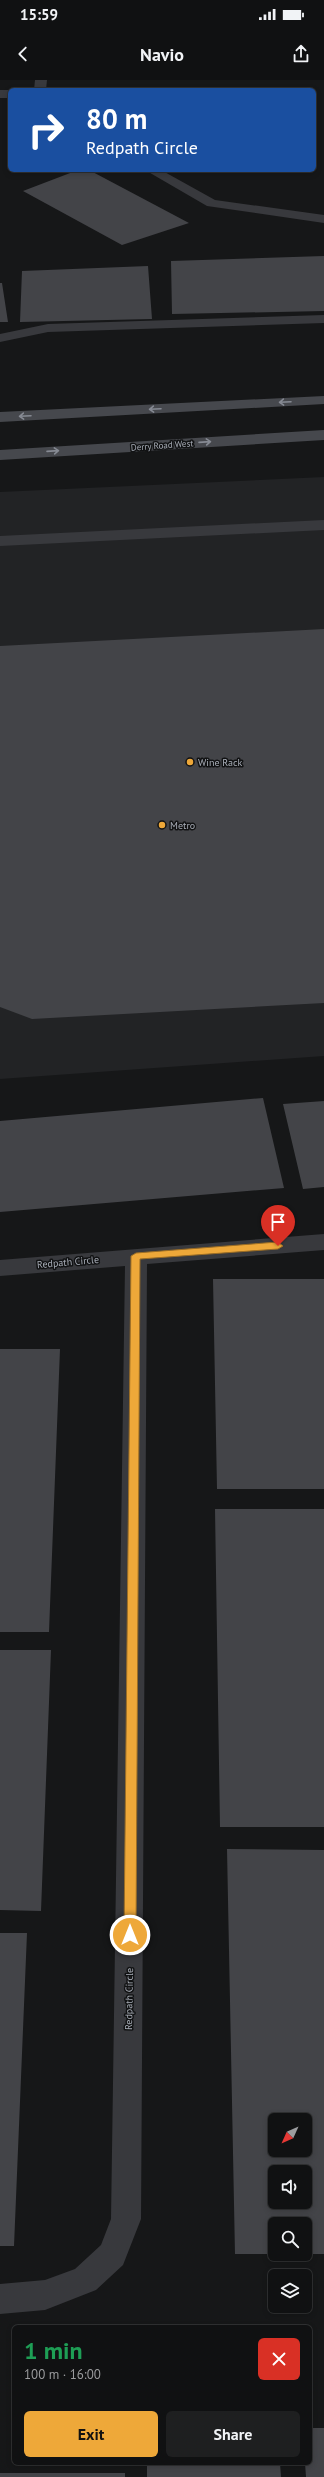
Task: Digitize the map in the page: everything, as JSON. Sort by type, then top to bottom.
[{"type":"main road","points":[[0,417],[324,400]]},
{"type":"main road","name":"Derry Road West","points":[[0,455],[324,435]]},
{"type":"street","points":[[155,172],[212,203],[324,219]]},
{"type":"street","points":[[0,338],[48,328],[324,319]]},
{"type":"street","points":[[0,541],[324,525]]},
{"type":"street","name":"Redpath Circle","points":[[0,1268],[324,1242]]},
{"type":"street","name":"Redpath Circle","points":[[0,2300],[45,2295],[85,2280],[112,2255],[126,2219],[136,1256]]},
{"type":"shaded area","name":"Metro","points":[[324,477],[324,1056],[0,1079],[0,492]]},
{"type":"building","points":[[73,172],[93,172],[189,223],[122,245],[23,191]]},
{"type":"building","points":[[324,256],[324,311],[172,314],[171,261]]},
{"type":"building","points":[[148,266],[152,319],[20,322],[22,271]]},
{"type":"building","points":[[0,283],[2,283],[8,322],[0,322]]},
{"type":"building","name":"Metro","points":[[324,629],[324,1003],[32,1019],[0,1007],[0,646]]},
{"type":"building","points":[[263,1098],[284,1188],[0,1212],[0,1121]]},
{"type":"building","points":[[324,1101],[324,1187],[303,1189],[283,1104]]},
{"type":"building","points":[[213,1279],[324,1279],[324,1489],[217,1489]]},
{"type":"building","points":[[0,1349],[60,1349],[49,1632],[0,1632]]},
{"type":"building","points":[[215,1509],[324,1509],[324,1827],[220,1827]]},
{"type":"building","points":[[0,1650],[51,1650],[41,1911],[0,1910]]},
{"type":"building","points":[[227,1849],[324,1850],[324,2254],[312,2254],[312,2217],[268,2217],[268,2254],[235,2254]]},
{"type":"building","points":[[0,1933],[27,1933],[14,2246],[0,2246]]},
{"type":"building","points":[[312,2428],[324,2428],[324,2477],[306,2477],[305,2465],[312,2465]]},
{"type":"building","points":[[147,2465],[280,2465],[281,2477],[147,2477]]},
{"type":"building","points":[[0,2473],[125,2473],[125,2477],[0,2477]]},
{"type":"place","name":"Wine Rack","points":[[190,762]]},
{"type":"place","name":"Metro","points":[[162,825]]},
{"type":"route","points":[[130,1935],[137,1308],[136,1256],[278,1246]]}]
